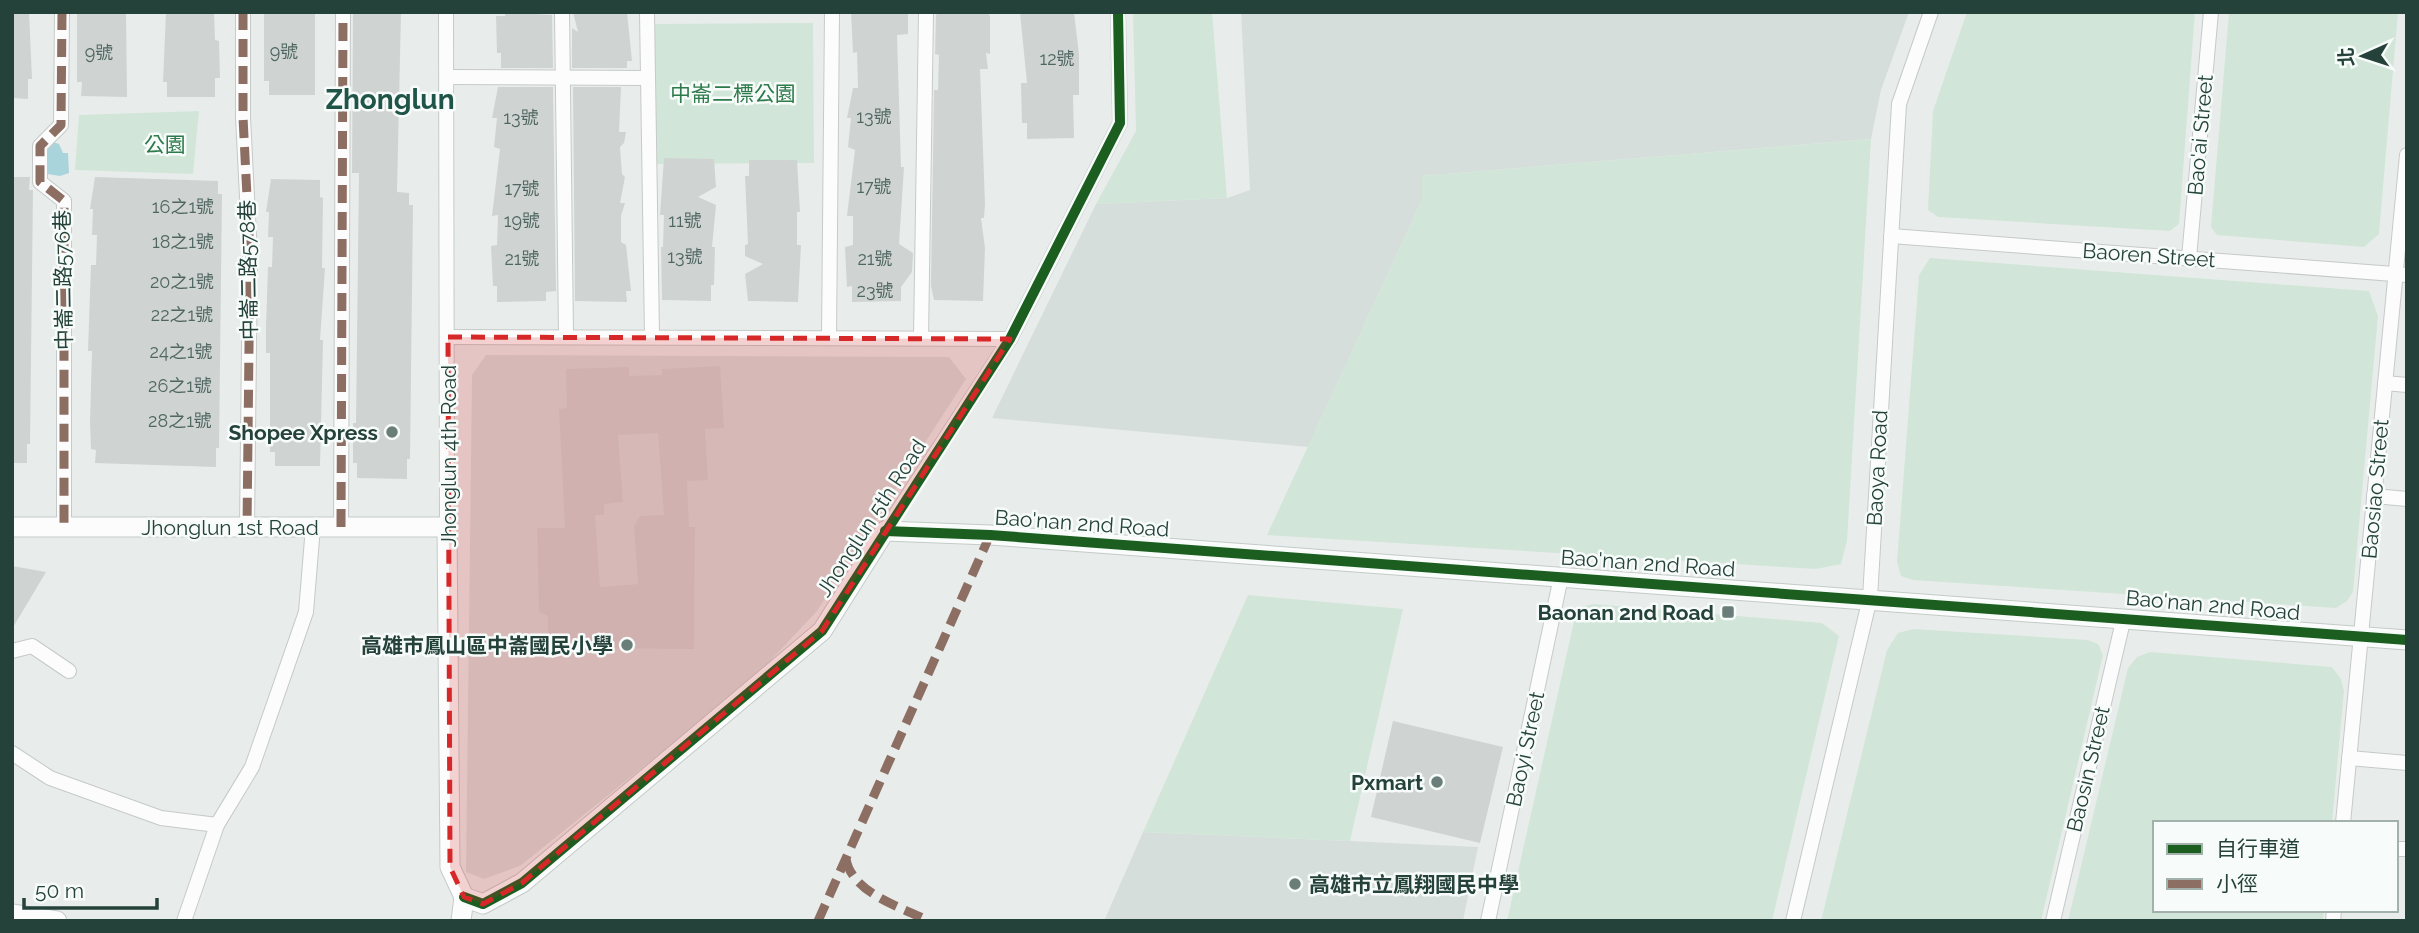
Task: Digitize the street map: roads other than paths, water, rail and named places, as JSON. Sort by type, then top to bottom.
[{"type":"street","name":"中崙二路576巷","points":[[62,12],[61,125],[40,146],[40,181],[64,201],[64,526]]},
{"type":"street","name":"中崙二路578巷","points":[[243,12],[243,117],[250,256],[247,528]]},
{"type":"street","points":[[341,527],[343,12]]},
{"type":"street","name":"Jhonglun 4th Road","points":[[446,12],[450,867],[464,897]]},
{"type":"street","points":[[562,12],[566,335]]},
{"type":"street","points":[[647,12],[652,335]]},
{"type":"street","points":[[829,337],[832,12]]},
{"type":"street","points":[[921,338],[926,12]]},
{"type":"street","name":"Jhonglun 5th Road","points":[[464,897],[483,904],[522,883],[822,631],[1010,339],[1120,123],[1118,12]]},
{"type":"street","name":"Baoya Road","points":[[1793,921],[1870,598],[1899,104],[1931,12]]},
{"type":"street","name":"Bao'ai Street","points":[[2189,258],[2211,12]]},
{"type":"street","points":[[447,77],[648,78]]},
{"type":"street","name":"Baosiao Street","points":[[2343,821],[2385,383],[2401,274],[2407,155]]},
{"type":"street","name":"Baoren Street","points":[[1891,236],[2401,274]]},
{"type":"street","points":[[448,337],[652,335],[1010,339]]},
{"type":"street","points":[[2385,383],[2407,385]]},
{"type":"street","points":[[2374,496],[2407,499]]},
{"type":"street","name":"Jhonglun 1st Road","points":[[12,527],[447,527]]},
{"type":"street","points":[[184,921],[217,825],[252,767],[306,612],[313,527]]},
{"type":"street","name":"Bao'nan 2nd Road","points":[[886,531],[990,535],[1870,598],[2407,640]]},
{"type":"street","name":"Baoyi Street","points":[[1488,921],[1561,576]]},
{"type":"street","name":"Baosin Street","points":[[2053,921],[2124,617]]},
{"type":"street","points":[[12,651],[32,646],[69,671]]},
{"type":"street","points":[[12,753],[50,778],[161,818],[217,825]]},
{"type":"street","points":[[2349,758],[2407,763]]},
{"type":"street","points":[[461,921],[464,897]]},
{"type":"street","points":[[12,914],[57,921]]},
{"type":"water","points":[[53,142],[59,144],[63,153],[68,153],[69,173],[60,176],[47,174],[46,148]]},
{"type":"place","name":"Shopee Xpress","points":[[392,432]]},
{"type":"place","name":"Baonan 2nd Road","points":[[1728,612]]},
{"type":"place","name":"高雄市鳳山區中崙國民小學","points":[[627,645]]},
{"type":"place","name":"Pxmart","points":[[1437,782]]},
{"type":"place","name":"高雄市立鳳翔國民中學","points":[[1295,884]]},
{"type":"district","name":"Zhonglun","points":[[390,99]]},
{"type":"park label","name":"中崙二標公園","points":[[733,93]]},
{"type":"park label","name":"公園","points":[[165,144]]}]
